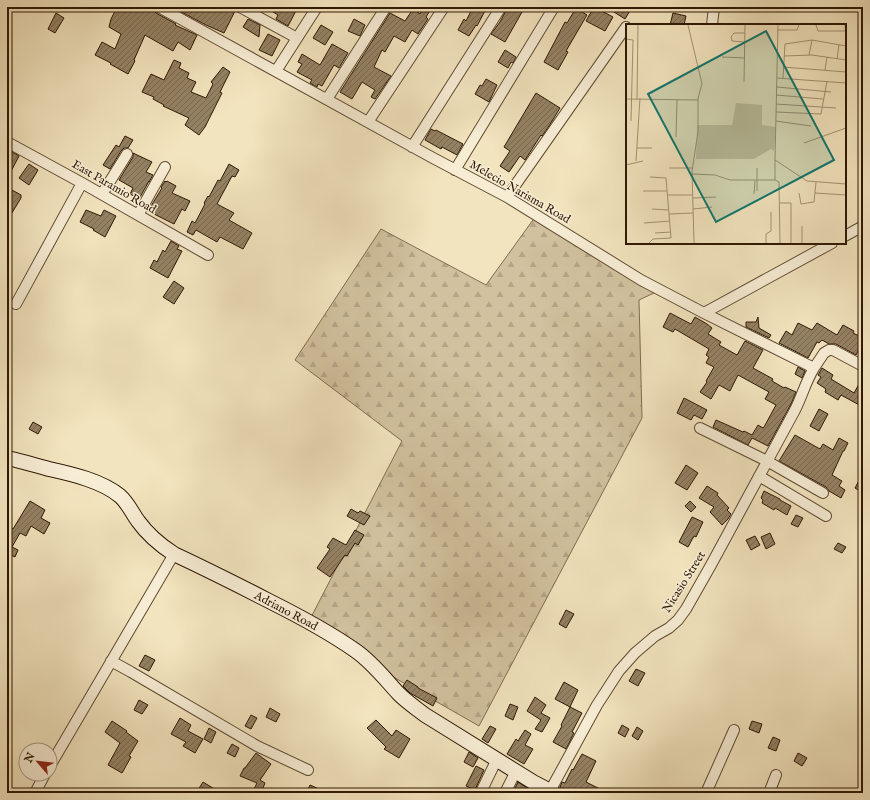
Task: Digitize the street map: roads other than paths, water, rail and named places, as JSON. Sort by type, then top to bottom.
[{"type":"street","name":"Melecio Narisma Road","points":[[159,7],[412,147],[507,197],[641,280],[814,368]]},
{"type":"street","points":[[240,7],[297,38]]},
{"type":"street","points":[[276,71],[316,7]]},
{"type":"street","points":[[327,99],[386,7]]},
{"type":"street","points":[[368,122],[444,7]]},
{"type":"street","points":[[412,147],[501,7]]},
{"type":"street","points":[[455,170],[554,7]]},
{"type":"street","points":[[712,24],[714,7]]},
{"type":"street","points":[[507,197],[626,27]]},
{"type":"street","name":"East Paramio Road","points":[[7,142],[102,194],[208,255]]},
{"type":"street","points":[[102,194],[127,154]]},
{"type":"street","points":[[138,215],[165,167]]},
{"type":"street","points":[[16,304],[82,183]]},
{"type":"street","points":[[846,235],[863,226]]},
{"type":"street","points":[[704,313],[830,244]]},
{"type":"street","points":[[814,368],[824,352],[829,350],[833,350],[863,366]]},
{"type":"street","name":"Nicasio Street","points":[[552,792],[597,705],[619,671],[634,653],[655,636],[669,628],[678,620],[686,609],[795,410],[809,376],[814,368]]},
{"type":"street","points":[[700,428],[767,462],[823,493]]},
{"type":"street","name":"Adriano Road","points":[[7,458],[68,473],[99,484],[120,496],[138,522],[153,539],[163,547],[174,554],[286,610],[343,642],[358,652],[369,662],[411,705],[552,792]]},
{"type":"street","points":[[759,476],[826,516]]},
{"type":"street","points":[[58,752],[174,554]]},
{"type":"street","points":[[111,661],[257,746],[308,770]]},
{"type":"street","points":[[706,793],[734,730]]},
{"type":"street","points":[[481,792],[497,759]]},
{"type":"street","points":[[505,793],[516,771]]},
{"type":"street","points":[[769,793],[776,775]]},
{"type":"street","points":[[34,793],[40,782]]}]
